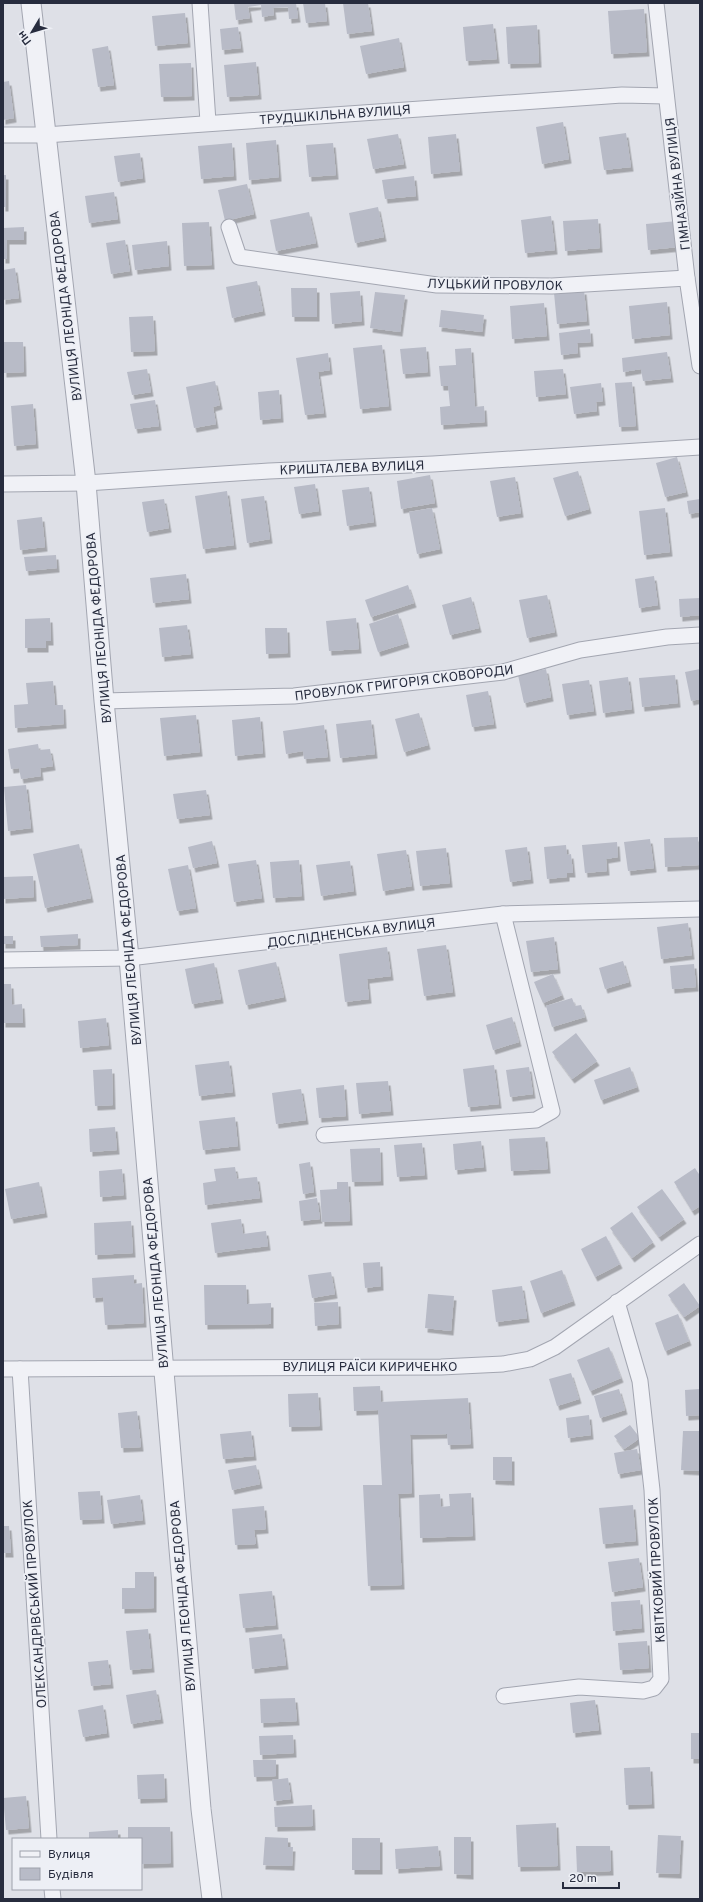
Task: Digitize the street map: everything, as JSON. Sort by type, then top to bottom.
[{"type":"street","name":"ВУЛИЦЯ ЛЕОНІДА ФЕДОРОВА","points":[[31,3],[86,483],[104,701],[129,958],[162,1368],[201,1810],[212,1899]]},
{"type":"street","points":[[200,3],[208,122]]},
{"type":"street","name":"ГІМНАЗІЙНА ВУЛИЦЯ","points":[[656,3],[687,278],[700,366]]},
{"type":"street","name":"ТРУДШКІЛЬНА ВУЛИЦЯ","points":[[3,135],[45,135],[208,122],[622,94],[666,96]]},
{"type":"street","name":"ЛУЦЬКИЙ ПРОВУЛОК","points":[[229,227],[239,257],[437,285],[552,286],[687,278]]},
{"type":"street","name":"КРИШТАЛЕВА ВУЛИЦЯ","points":[[3,484],[86,483],[268,471],[433,464],[700,447]]},
{"type":"street","name":"ПРОВУЛОК ГРИГОРІЯ СКОВОРОДИ","points":[[104,701],[294,696],[503,672],[580,650],[667,637],[700,635]]},
{"type":"street","name":"ДОСЛІДНЕНСЬКА ВУЛИЦЯ","points":[[3,960],[129,958],[503,914],[700,909]]},
{"type":"street","points":[[324,1136],[536,1120],[552,1110],[503,914]]},
{"type":"street","name":"ВУЛИЦЯ РАЇСИ КИРИЧЕНКО","points":[[3,1369],[441,1367],[503,1364],[530,1359],[555,1347],[700,1244]]},
{"type":"street","name":"КВІТКОВИЙ ПРОВУЛОК","points":[[504,1696],[579,1687],[643,1691],[654,1688],[661,1679],[652,1490],[640,1381],[617,1302]]},
{"type":"street","name":"ОЛЕКСАНДРІВСЬКИЙ ПРОВУЛОК","points":[[20,1369],[49,1838]]},
{"type":"building","points":[[234,3],[296,3],[298,18],[289,19],[288,7],[273,8],[274,15],[262,17],[261,5],[248,7],[250,18],[236,20]]},
{"type":"building","points":[[303,3],[325,3],[327,21],[306,23]]},
{"type":"building","points":[[343,3],[368,3],[372,31],[347,34]]},
{"type":"building","points":[[644,9],[647,52],[611,54],[608,11]]},
{"type":"building","points":[[185,13],[188,43],[155,46],[152,16]]},
{"type":"building","points":[[493,24],[497,59],[466,61],[463,27]]},
{"type":"building","points":[[537,25],[539,63],[508,64],[506,27]]},
{"type":"building","points":[[238,27],[241,48],[222,50],[220,29]]},
{"type":"building","points":[[399,38],[404,67],[366,74],[360,46]]},
{"type":"building","points":[[108,46],[114,85],[98,87],[92,49]]},
{"type":"building","points":[[256,62],[259,95],[227,97],[224,65]]},
{"type":"building","points":[[191,63],[192,96],[161,97],[159,64]]},
{"type":"building","points":[[9,81],[14,118],[3,120],[3,82]]},
{"type":"building","points":[[563,122],[569,159],[542,164],[536,127]]},
{"type":"building","points":[[626,133],[631,167],[604,170],[599,137]]},
{"type":"building","points":[[398,134],[404,164],[373,169],[367,139]]},
{"type":"building","points":[[456,134],[460,171],[431,174],[428,137]]},
{"type":"building","points":[[276,140],[279,177],[249,180],[246,143]]},
{"type":"building","points":[[232,143],[234,176],[201,179],[198,146]]},
{"type":"building","points":[[333,143],[336,175],[309,177],[306,145]]},
{"type":"building","points":[[140,153],[143,178],[118,182],[114,156]]},
{"type":"building","points":[[3,175],[6,175],[6,207],[3,207]]},
{"type":"building","points":[[414,176],[416,196],[385,199],[382,180]]},
{"type":"building","points":[[247,184],[254,214],[225,221],[218,190]]},
{"type":"building","points":[[114,192],[118,219],[89,223],[85,196]]},
{"type":"building","points":[[378,207],[384,237],[355,243],[349,213]]},
{"type":"building","points":[[309,212],[316,243],[276,251],[270,220]]},
{"type":"building","points":[[551,216],[555,250],[525,253],[521,220]]},
{"type":"building","points":[[598,219],[600,248],[565,251],[563,221]]},
{"type":"building","points":[[677,221],[679,247],[648,250],[646,224]]},
{"type":"building","points":[[209,222],[212,265],[184,266],[182,223]]},
{"type":"building","points":[[24,227],[24,240],[7,240],[7,259],[3,259],[3,228]]},
{"type":"building","points":[[125,240],[130,271],[111,274],[106,243]]},
{"type":"building","points":[[167,241],[169,266],[135,270],[132,245]]},
{"type":"building","points":[[15,268],[19,298],[3,300],[3,270]]},
{"type":"building","points":[[257,281],[263,311],[232,318],[226,287]]},
{"type":"building","points":[[291,288],[317,288],[317,317],[292,317]]},
{"type":"building","points":[[584,290],[587,321],[557,324],[554,293]]},
{"type":"building","points":[[360,291],[362,321],[332,324],[330,293]]},
{"type":"building","points":[[375,292],[405,295],[400,332],[370,328]]},
{"type":"building","points":[[667,302],[670,335],[632,339],[629,306]]},
{"type":"building","points":[[544,303],[547,336],[512,339],[510,306]]},
{"type":"building","points":[[441,310],[484,315],[482,332],[439,327]]},
{"type":"building","points":[[153,316],[155,351],[131,352],[129,317]]},
{"type":"building","points":[[590,329],[591,342],[577,343],[578,353],[561,355],[559,333]]},
{"type":"building","points":[[3,342],[23,342],[24,372],[4,373]]},
{"type":"building","points":[[382,345],[389,406],[360,409],[353,348]]},
{"type":"building","points":[[426,347],[428,372],[403,374],[400,349]]},
{"type":"building","points":[[471,348],[475,407],[484,406],[485,422],[441,425],[440,407],[450,406],[448,386],[441,386],[439,366],[456,365],[455,349]]},
{"type":"building","points":[[667,352],[671,378],[643,381],[641,369],[623,372],[622,358]]},
{"type":"building","points":[[328,353],[330,370],[318,372],[324,413],[305,415],[296,358]]},
{"type":"building","points":[[147,369],[151,392],[132,395],[127,372]]},
{"type":"building","points":[[563,369],[566,394],[536,397],[534,371]]},
{"type":"building","points":[[215,381],[220,405],[213,407],[216,424],[194,428],[186,387]]},
{"type":"building","points":[[632,382],[636,426],[619,427],[615,383]]},
{"type":"building","points":[[601,383],[603,401],[596,402],[597,411],[574,414],[570,387]]},
{"type":"building","points":[[279,390],[281,418],[260,420],[258,392]]},
{"type":"building","points":[[155,400],[159,426],[135,429],[130,404]]},
{"type":"building","points":[[33,404],[36,444],[14,446],[11,406]]},
{"type":"building","points":[[677,457],[686,492],[665,497],[656,463]]},
{"type":"building","points":[[578,471],[589,509],[565,516],[553,478]]},
{"type":"building","points":[[430,475],[435,503],[401,509],[397,481]]},
{"type":"building","points":[[515,477],[521,513],[497,517],[490,481]]},
{"type":"building","points":[[315,484],[319,511],[299,514],[294,487]]},
{"type":"building","points":[[369,487],[374,522],[347,526],[342,490]]},
{"type":"building","points":[[227,491],[234,545],[203,549],[195,496]]},
{"type":"building","points":[[264,496],[270,539],[247,543],[241,499]]},
{"type":"building","points":[[164,499],[169,528],[147,532],[142,502]]},
{"type":"building","points":[[700,499],[700,512],[689,514],[687,501]]},
{"type":"building","points":[[432,508],[440,549],[417,554],[409,512]]},
{"type":"building","points":[[665,508],[670,552],[644,555],[639,511]]},
{"type":"building","points":[[42,517],[45,547],[20,550],[17,520]]},
{"type":"building","points":[[56,555],[57,568],[26,571],[24,557]]},
{"type":"building","points":[[186,574],[189,599],[153,603],[150,578]]},
{"type":"building","points":[[654,576],[658,605],[639,608],[635,579]]},
{"type":"building","points":[[408,585],[414,603],[371,617],[365,600]]},
{"type":"building","points":[[547,595],[555,632],[527,638],[519,600]]},
{"type":"building","points":[[471,597],[479,628],[450,635],[442,605]]},
{"type":"building","points":[[700,598],[700,615],[680,617],[679,599]]},
{"type":"building","points":[[398,614],[407,643],[378,652],[369,624]]},
{"type":"building","points":[[50,618],[51,641],[46,641],[46,648],[25,648],[25,619]]},
{"type":"building","points":[[356,618],[359,649],[329,651],[326,621]]},
{"type":"building","points":[[187,625],[191,654],[162,657],[159,628]]},
{"type":"building","points":[[265,628],[287,628],[288,653],[266,654]]},
{"type":"building","points":[[546,669],[551,697],[524,703],[518,675]]},
{"type":"building","points":[[700,669],[700,699],[691,701],[685,672]]},
{"type":"building","points":[[675,675],[678,703],[642,707],[639,678]]},
{"type":"building","points":[[628,677],[632,709],[603,713],[599,681]]},
{"type":"building","points":[[589,680],[594,711],[567,715],[562,684]]},
{"type":"building","points":[[53,681],[55,705],[63,705],[64,724],[15,728],[14,705],[28,704],[26,683]]},
{"type":"building","points":[[488,691],[494,724],[472,727],[466,695]]},
{"type":"building","points":[[419,713],[428,745],[404,752],[395,719]]},
{"type":"building","points":[[196,715],[200,752],[164,756],[160,718]]},
{"type":"building","points":[[260,717],[263,753],[235,756],[232,720]]},
{"type":"building","points":[[371,720],[375,754],[340,758],[336,724]]},
{"type":"building","points":[[324,725],[328,757],[304,759],[303,751],[286,754],[283,731]]},
{"type":"building","points":[[38,744],[39,750],[50,749],[53,766],[40,768],[41,776],[21,779],[19,768],[11,769],[8,749]]},
{"type":"building","points":[[26,785],[31,828],[8,831],[4,787]]},
{"type":"building","points":[[206,790],[210,815],[177,819],[173,794]]},
{"type":"building","points":[[698,837],[699,865],[665,867],[664,838]]},
{"type":"building","points":[[650,839],[654,868],[628,871],[624,842]]},
{"type":"building","points":[[212,841],[217,863],[193,868],[188,847]]},
{"type":"building","points":[[617,842],[618,857],[606,859],[607,871],[585,873],[582,845]]},
{"type":"building","points":[[79,844],[91,898],[45,908],[33,854]]},
{"type":"building","points":[[566,845],[567,855],[571,854],[573,873],[567,873],[567,877],[547,879],[544,847]]},
{"type":"building","points":[[527,847],[531,879],[510,882],[505,850]]},
{"type":"building","points":[[446,848],[450,883],[420,886],[416,851]]},
{"type":"building","points":[[406,850],[412,886],[383,891],[377,854]]},
{"type":"building","points":[[256,860],[262,898],[234,902],[228,864]]},
{"type":"building","points":[[299,860],[302,896],[273,898],[270,862]]},
{"type":"building","points":[[350,861],[354,891],[321,896],[316,865]]},
{"type":"building","points":[[188,865],[196,908],[177,911],[168,869]]},
{"type":"building","points":[[33,876],[34,897],[3,899],[3,877]]},
{"type":"building","points":[[688,923],[692,955],[661,959],[657,927]]},
{"type":"building","points":[[78,934],[78,945],[41,947],[40,936]]},
{"type":"building","points":[[3,936],[13,936],[13,944],[3,944]]},
{"type":"building","points":[[554,937],[558,969],[531,972],[526,941]]},
{"type":"building","points":[[446,945],[453,992],[424,996],[417,949]]},
{"type":"building","points":[[387,947],[391,976],[367,979],[369,999],[345,1002],[339,954]]},
{"type":"building","points":[[623,961],[629,982],[605,989],[599,968]]},
{"type":"building","points":[[276,962],[284,997],[246,1005],[238,970]]},
{"type":"building","points":[[214,963],[221,999],[192,1004],[185,969]]},
{"type":"building","points":[[694,964],[696,987],[672,989],[670,966]]},
{"type":"building","points":[[553,974],[562,995],[543,1003],[534,982]]},
{"type":"building","points":[[3,984],[11,984],[12,1005],[22,1004],[23,1023],[3,1023]]},
{"type":"building","points":[[572,998],[575,1006],[581,1005],[585,1017],[552,1027],[546,1006]]},
{"type":"building","points":[[512,1017],[519,1042],[493,1050],[486,1025]]},
{"type":"building","points":[[106,1018],[109,1045],[80,1048],[78,1021]]},
{"type":"building","points":[[576,1033],[597,1061],[572,1079],[552,1052]]},
{"type":"building","points":[[229,1061],[233,1092],[199,1096],[195,1065]]},
{"type":"building","points":[[494,1065],[499,1104],[468,1107],[463,1069]]},
{"type":"building","points":[[529,1067],[533,1094],[510,1097],[506,1070]]},
{"type":"building","points":[[630,1067],[637,1087],[601,1100],[594,1080]]},
{"type":"building","points":[[112,1069],[113,1105],[95,1106],[93,1070]]},
{"type":"building","points":[[388,1081],[391,1111],[359,1114],[356,1083]]},
{"type":"building","points":[[344,1085],[346,1116],[319,1118],[316,1088]]},
{"type":"building","points":[[301,1089],[306,1120],[276,1124],[272,1093]]},
{"type":"building","points":[[235,1117],[238,1146],[203,1150],[199,1121]]},
{"type":"building","points":[[115,1127],[117,1150],[90,1152],[89,1129]]},
{"type":"building","points":[[545,1137],[548,1169],[511,1171],[509,1139]]},
{"type":"building","points":[[481,1141],[484,1167],[455,1170],[453,1144]]},
{"type":"building","points":[[422,1143],[425,1175],[397,1177],[394,1145]]},
{"type":"building","points":[[380,1148],[381,1181],[352,1182],[350,1149]]},
{"type":"building","points":[[310,1162],[314,1192],[303,1194],[299,1164]]},
{"type":"building","points":[[235,1167],[237,1179],[257,1177],[260,1198],[205,1205],[203,1183],[216,1181],[214,1169]]},
{"type":"building","points":[[695,1168],[700,1176],[700,1206],[692,1211],[674,1182]]},
{"type":"building","points":[[122,1169],[124,1195],[100,1197],[99,1171]]},
{"type":"building","points":[[39,1182],[45,1213],[11,1219],[5,1189]]},
{"type":"building","points":[[337,1182],[348,1182],[350,1221],[322,1222],[320,1190],[337,1189]]},
{"type":"building","points":[[662,1189],[684,1219],[659,1237],[637,1207]]},
{"type":"building","points":[[317,1198],[320,1219],[301,1221],[299,1201]]},
{"type":"building","points":[[632,1212],[653,1242],[632,1258],[610,1228]]},
{"type":"building","points":[[241,1219],[243,1234],[266,1231],[268,1246],[215,1253],[211,1223]]},
{"type":"building","points":[[131,1221],[133,1253],[95,1255],[94,1223]]},
{"type":"building","points":[[606,1236],[620,1264],[595,1277],[581,1249]]},
{"type":"building","points":[[380,1262],[381,1286],[365,1288],[363,1263]]},
{"type":"building","points":[[562,1270],[573,1301],[541,1313],[530,1281]]},
{"type":"building","points":[[331,1272],[335,1294],[312,1298],[308,1275]]},
{"type":"building","points":[[134,1275],[134,1284],[142,1283],[144,1323],[105,1325],[103,1297],[93,1298],[92,1278]]},
{"type":"building","points":[[684,1283],[700,1306],[684,1317],[668,1295]]},
{"type":"building","points":[[204,1285],[246,1285],[247,1304],[271,1303],[271,1324],[205,1325]]},
{"type":"building","points":[[522,1286],[527,1318],[496,1322],[492,1290]]},
{"type":"building","points":[[428,1294],[454,1296],[451,1331],[425,1328]]},
{"type":"building","points":[[338,1302],[339,1324],[315,1326],[314,1303]]},
{"type":"building","points":[[678,1314],[689,1341],[665,1351],[655,1323]]},
{"type":"building","points":[[609,1347],[621,1378],[590,1391],[577,1360]]},
{"type":"building","points":[[571,1373],[579,1399],[557,1406],[549,1379]]},
{"type":"building","points":[[380,1386],[381,1402],[468,1398],[471,1444],[448,1445],[447,1434],[410,1435],[412,1493],[398,1494],[402,1585],[368,1586],[363,1485],[382,1485],[378,1410],[354,1411],[353,1387]]},
{"type":"building","points":[[619,1389],[625,1410],[600,1418],[594,1396]]},
{"type":"building","points":[[700,1389],[700,1415],[686,1416],[685,1390]]},
{"type":"building","points":[[318,1393],[320,1426],[289,1427],[288,1394]]},
{"type":"building","points":[[137,1411],[141,1447],[121,1448],[118,1413]]},
{"type":"building","points":[[589,1415],[591,1435],[568,1438],[566,1418]]},
{"type":"building","points":[[630,1425],[640,1438],[624,1449],[614,1436]]},
{"type":"building","points":[[251,1431],[254,1456],[223,1459],[220,1434]]},
{"type":"building","points":[[683,1431],[700,1431],[700,1471],[681,1470]]},
{"type":"building","points":[[637,1449],[641,1470],[618,1474],[614,1453]]},
{"type":"building","points":[[493,1457],[512,1457],[512,1481],[493,1480]]},
{"type":"building","points":[[256,1465],[260,1484],[232,1490],[228,1470]]},
{"type":"building","points":[[100,1491],[102,1519],[80,1520],[78,1492]]},
{"type":"building","points":[[471,1493],[473,1536],[420,1538],[419,1495],[440,1494],[441,1507],[450,1506],[449,1494]]},
{"type":"building","points":[[140,1495],[143,1520],[111,1524],[107,1500]]},
{"type":"building","points":[[633,1505],[636,1541],[603,1544],[599,1508]]},
{"type":"building","points":[[264,1506],[266,1529],[254,1530],[256,1544],[235,1545],[232,1509]]},
{"type":"building","points":[[3,1526],[9,1526],[11,1553],[3,1553]]},
{"type":"building","points":[[639,1558],[643,1587],[612,1592],[608,1562]]},
{"type":"building","points":[[135,1572],[154,1572],[154,1608],[122,1609],[122,1588],[135,1588]]},
{"type":"building","points":[[272,1591],[276,1625],[243,1628],[239,1594]]},
{"type":"building","points":[[640,1600],[642,1628],[613,1631],[611,1602]]},
{"type":"building","points":[[148,1629],[152,1668],[130,1670],[126,1631]]},
{"type":"building","points":[[282,1634],[286,1665],[252,1669],[249,1638]]},
{"type":"building","points":[[647,1641],[649,1668],[620,1670],[618,1643]]},
{"type":"building","points":[[108,1660],[111,1684],[91,1686],[88,1662]]},
{"type":"building","points":[[156,1690],[161,1719],[131,1724],[126,1695]]},
{"type":"building","points":[[295,1698],[297,1721],[261,1723],[260,1699]]},
{"type":"building","points":[[595,1700],[599,1730],[573,1733],[570,1703]]},
{"type":"building","points":[[103,1705],[107,1733],[83,1737],[78,1710]]},
{"type":"building","points":[[691,1733],[700,1733],[700,1759],[691,1759]]},
{"type":"building","points":[[293,1735],[294,1753],[260,1755],[259,1736]]},
{"type":"building","points":[[253,1760],[276,1760],[276,1776],[254,1777]]},
{"type":"building","points":[[650,1767],[652,1804],[626,1805],[624,1768]]},
{"type":"building","points":[[164,1774],[165,1798],[138,1799],[137,1775]]},
{"type":"building","points":[[288,1778],[291,1799],[274,1801],[272,1780]]},
{"type":"building","points":[[26,1796],[29,1828],[6,1830],[3,1798]]},
{"type":"building","points":[[312,1805],[313,1826],[275,1827],[274,1807]]},
{"type":"building","points":[[556,1823],[558,1866],[518,1867],[516,1825]]},
{"type":"building","points":[[128,1827],[170,1827],[171,1863],[142,1864],[142,1838],[128,1838]]},
{"type":"building","points":[[118,1830],[118,1838],[89,1838],[89,1832]]},
{"type":"building","points":[[658,1835],[681,1836],[679,1874],[656,1873]]},
{"type":"building","points":[[265,1837],[288,1838],[288,1847],[293,1847],[292,1866],[263,1865]]},
{"type":"building","points":[[454,1837],[471,1837],[471,1875],[454,1874]]},
{"type":"building","points":[[352,1838],[380,1838],[380,1870],[352,1870]]},
{"type":"building","points":[[438,1846],[440,1866],[396,1869],[395,1849]]},
{"type":"building","points":[[576,1846],[610,1846],[611,1871],[577,1872]]}]
